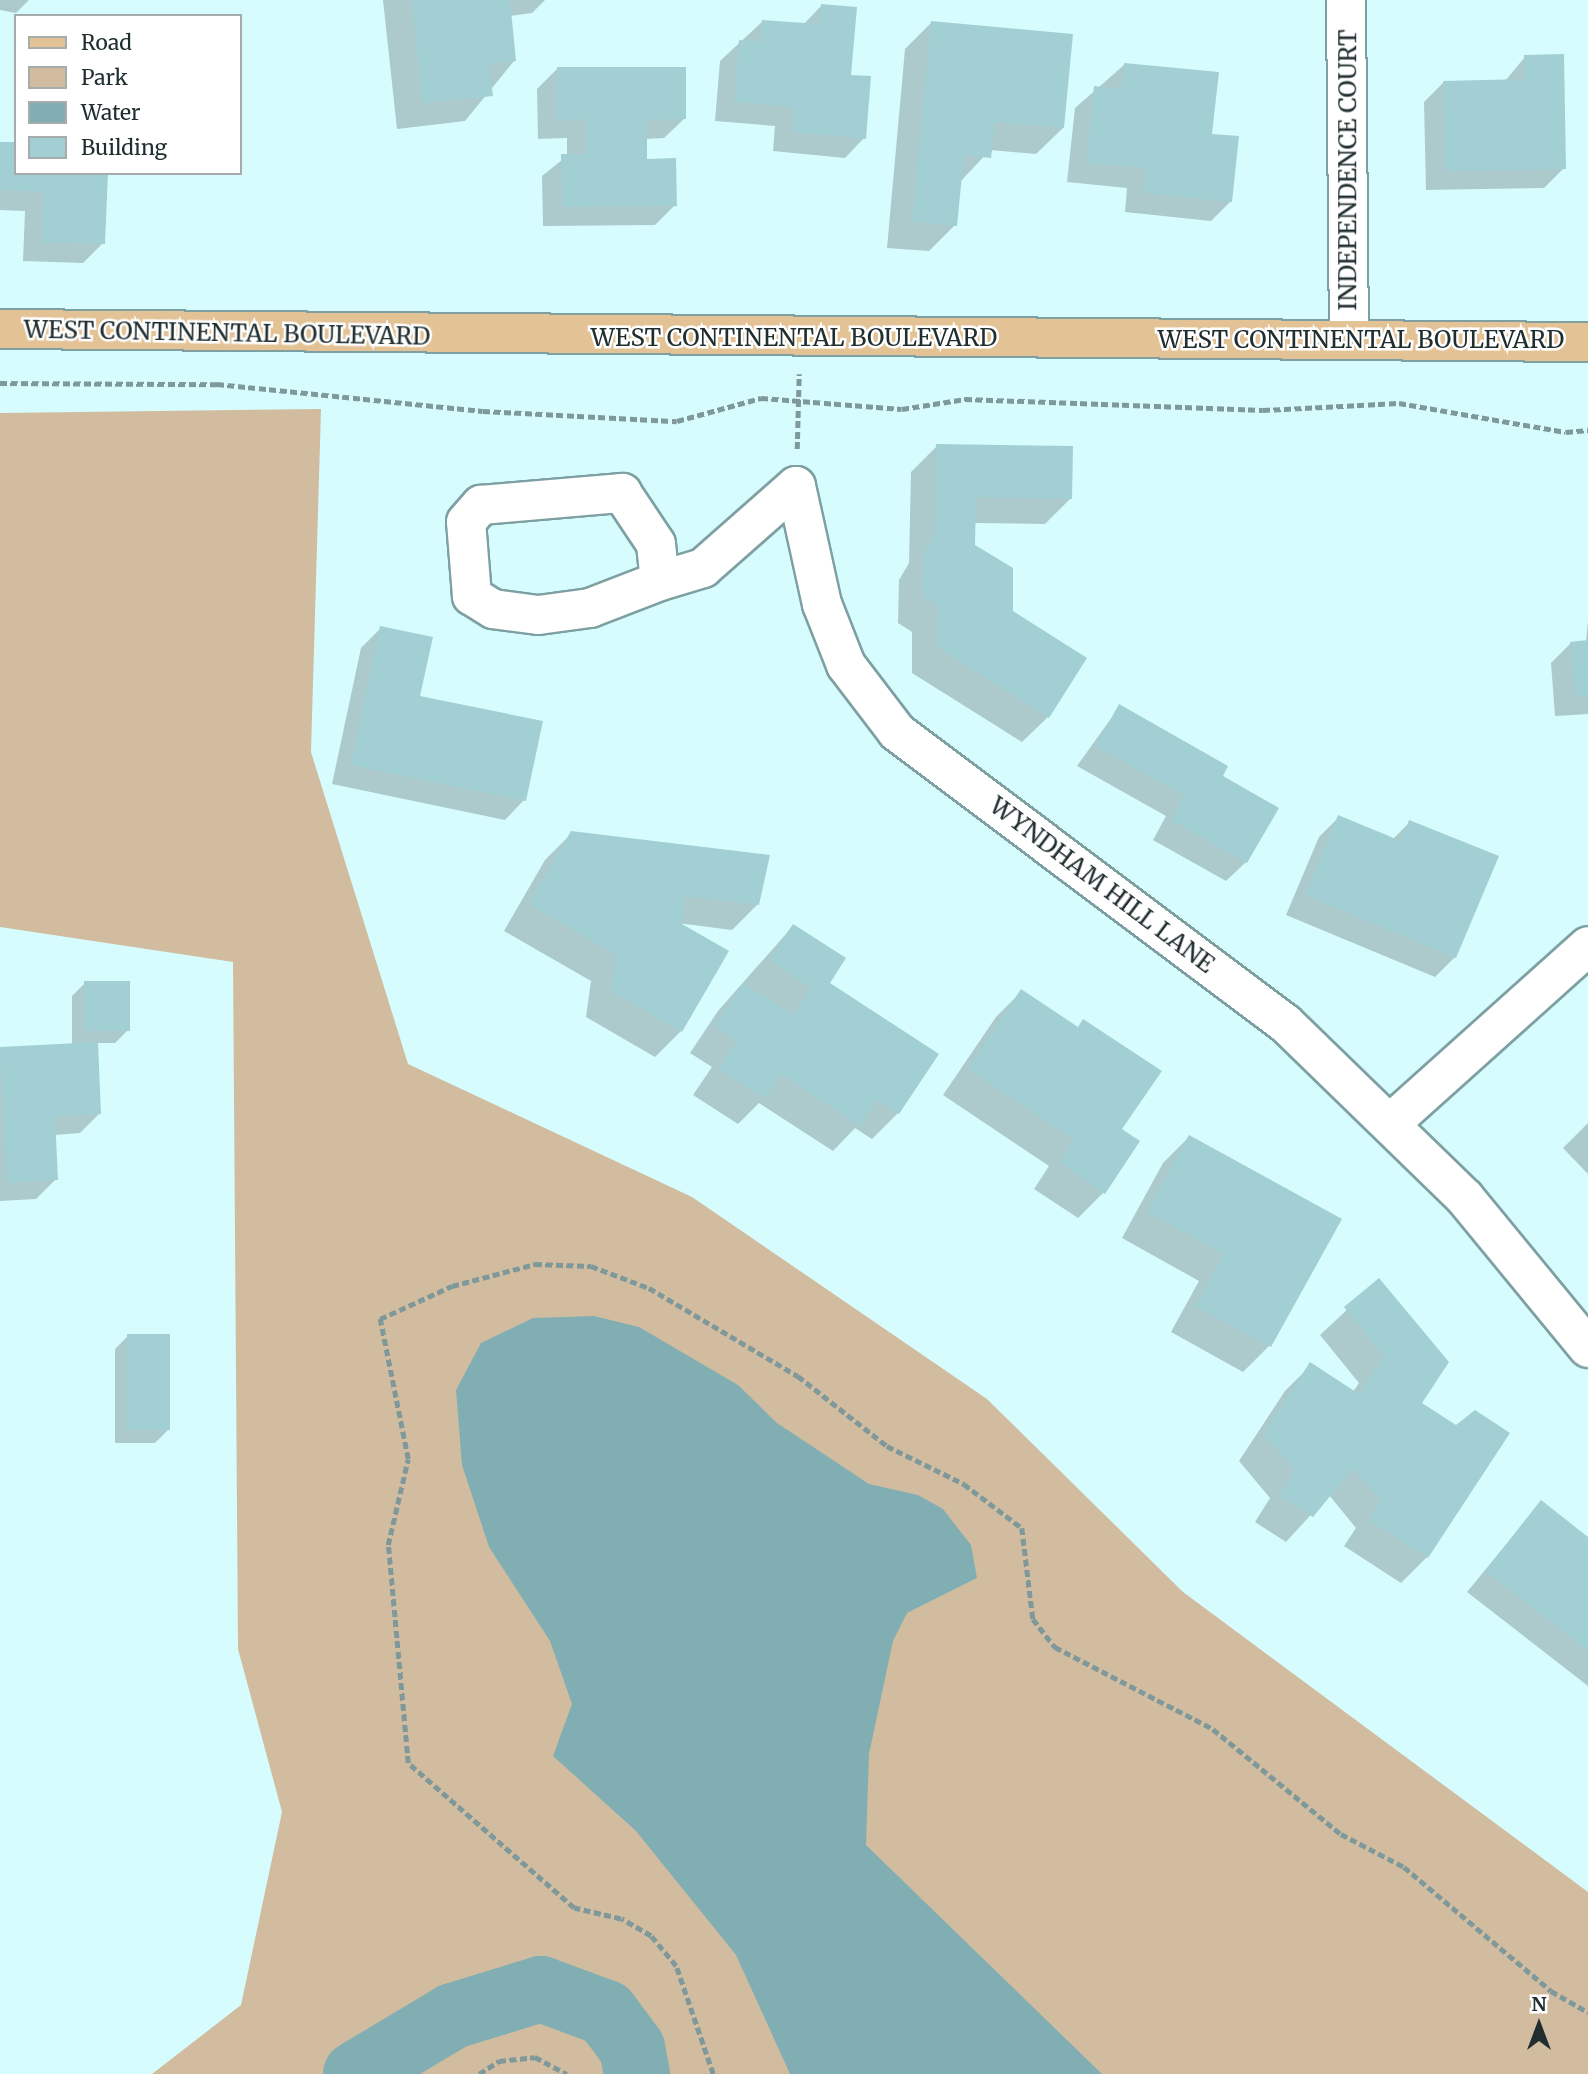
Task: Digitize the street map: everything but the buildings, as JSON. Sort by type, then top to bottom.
[{"type":"main road","name":"WEST CONTINENTAL BOULEVARD","points":[[0,329],[800,338],[1588,342]]},
{"type":"street","name":"INDEPENDENCE COURT","points":[[1346,0],[1349,340]]},
{"type":"street","points":[[660,581],[656,544],[622,493],[481,505],[466,522],[472,596],[493,609],[538,615],[590,608],[703,568],[796,486]]},
{"type":"street","name":"WYNDHAM HILL LANE","points":[[796,486],[822,604],[846,665],[897,732],[1284,1023],[1392,1122],[1588,1348]]},
{"type":"street","points":[[1392,1122],[1588,947]]},
{"type":"path","points":[[796,486],[800,338]]},
{"type":"path","points":[[0,383],[216,384],[483,411],[677,421],[761,398],[902,409],[965,399],[1263,410],[1399,402],[1566,432],[1588,430]]},
{"type":"path","points":[[713,2074],[676,1966],[652,1936],[621,1919],[574,1908],[408,1763],[388,1545],[408,1459],[380,1319],[452,1286],[535,1264],[591,1266],[649,1288],[798,1377],[887,1446],[964,1484],[1023,1528],[1033,1619],[1055,1647],[1213,1730],[1341,1834],[1404,1867],[1551,1991],[1588,2012]]},
{"type":"path","points":[[479,2074],[499,2061],[535,2057],[567,2074]]},
{"type":"green space","points":[[321,409],[311,752],[408,1064],[692,1197],[987,1399],[1183,1592],[1588,1892],[1588,2074],[152,2074],[241,2005],[282,1812],[238,1649],[233,962],[0,927],[0,413]]},
{"type":"water","points":[[594,1316],[639,1327],[738,1385],[777,1423],[869,1484],[918,1495],[943,1509],[971,1545],[977,1578],[907,1613],[893,1641],[869,1754],[866,1845],[1102,2074],[790,2074],[736,1955],[636,1831],[553,1756],[572,1704],[550,1641],[489,1547],[462,1465],[456,1390],[481,1343],[533,1318]]},
{"type":"waterway","points":[[356,2074],[453,2016],[541,1989],[606,2013],[632,2048],[637,2074]]}]
